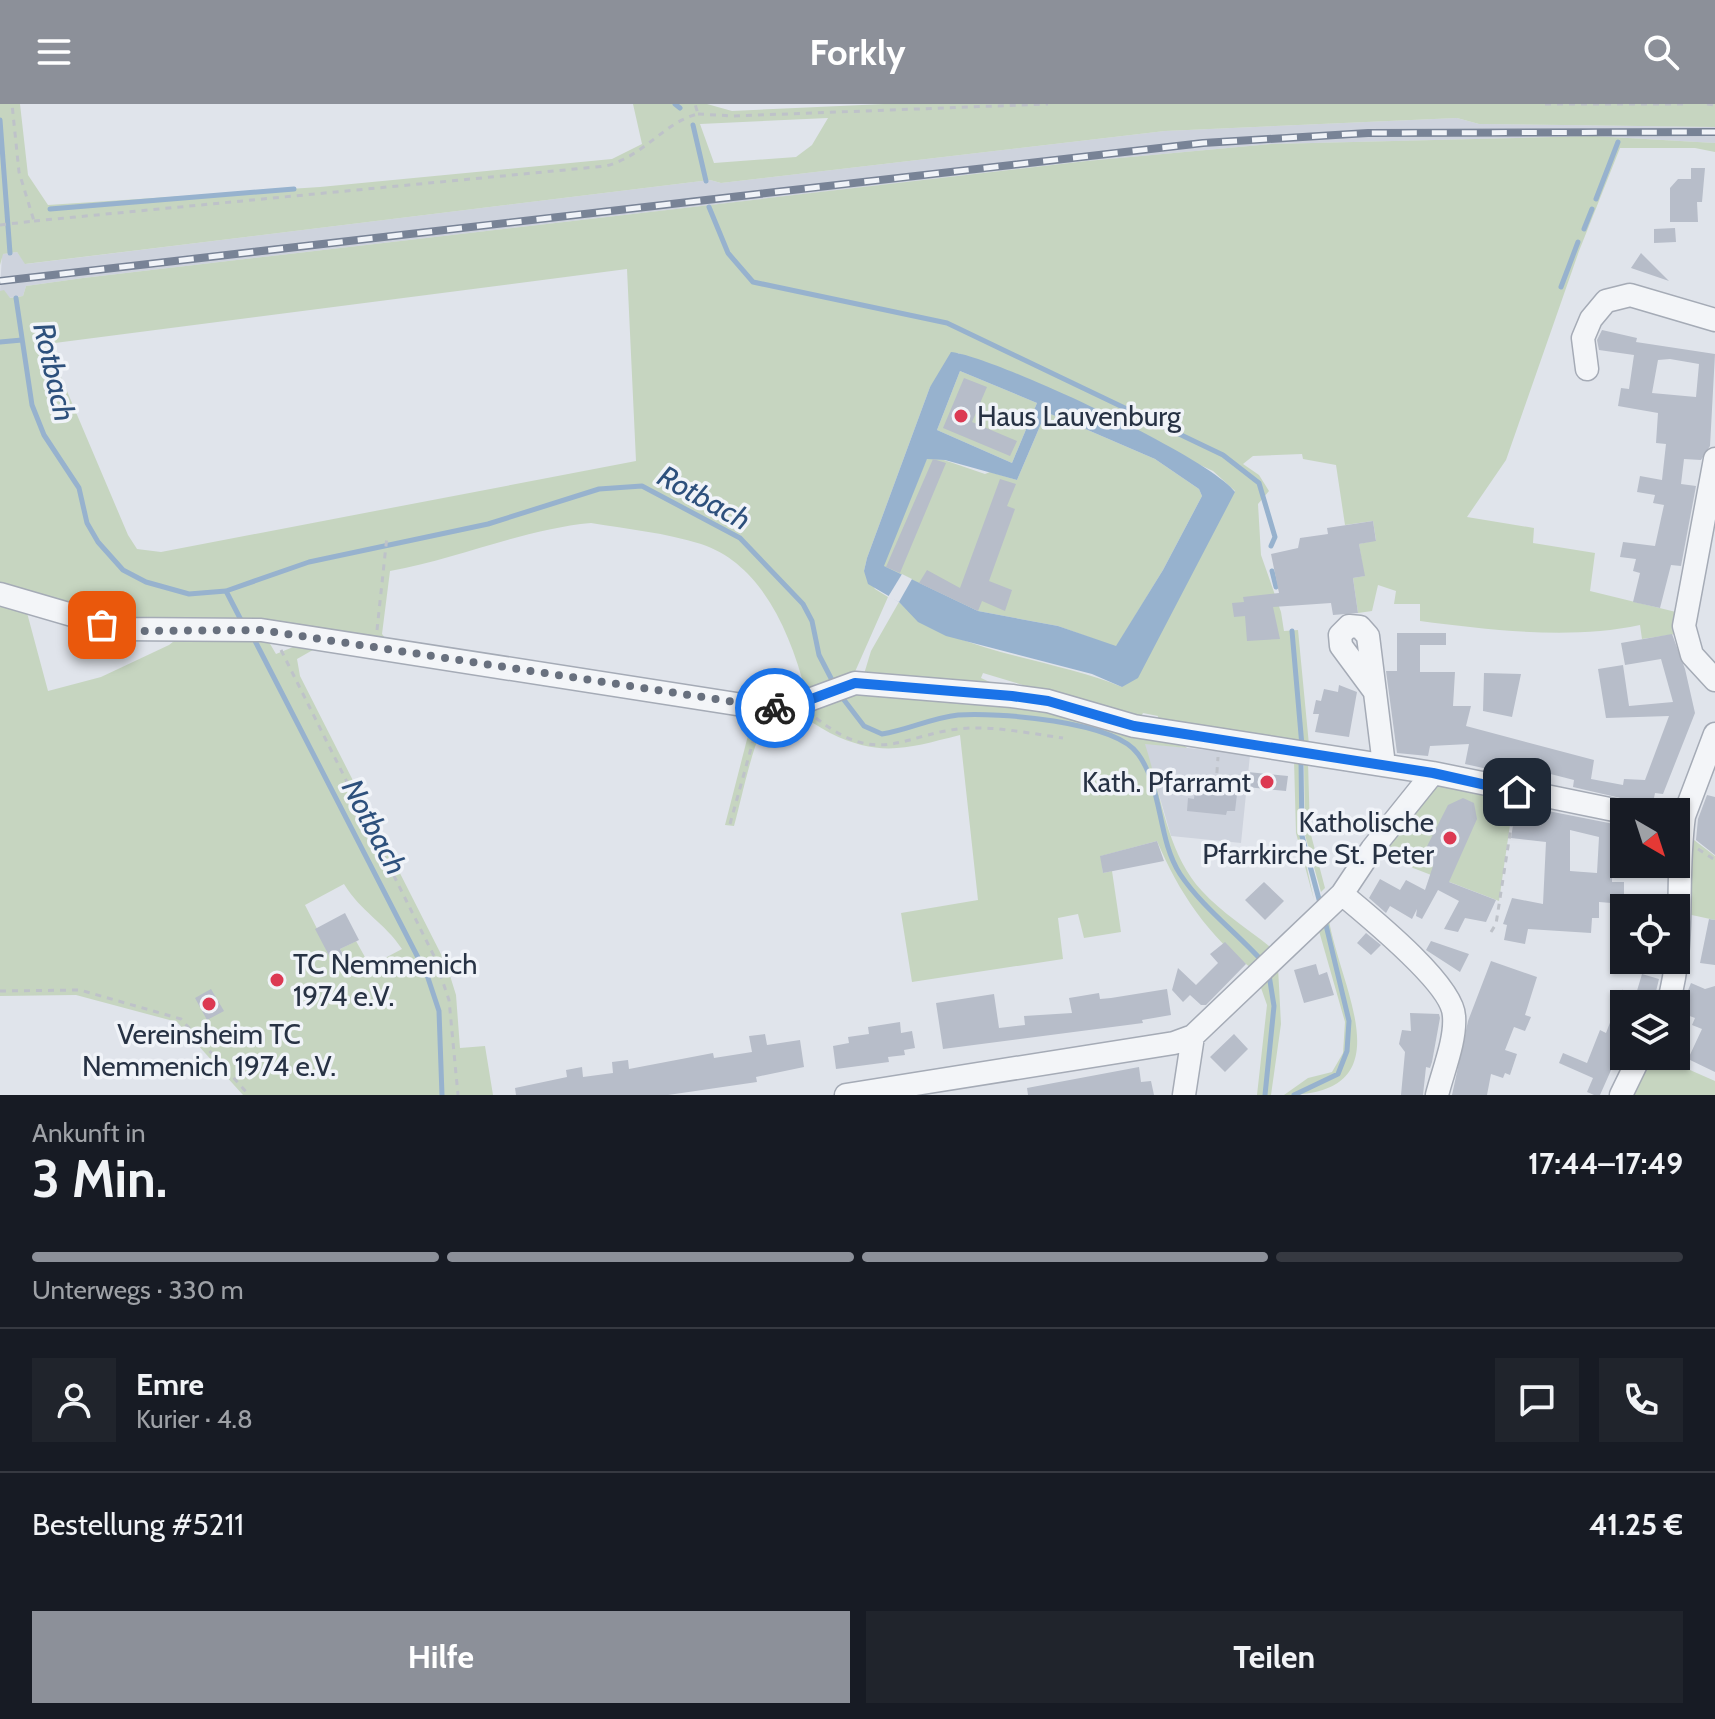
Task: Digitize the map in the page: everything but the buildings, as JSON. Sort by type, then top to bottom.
[{"type":"street","points":[[1587,369],[1583,338],[1591,319],[1606,301],[1630,295],[1715,320]]},
{"type":"street","points":[[1715,459],[1684,626],[1692,655],[1715,680]]},
{"type":"street","points":[[0,594],[120,629],[266,632],[762,708],[808,701],[838,688],[996,694],[1067,706]]},
{"type":"street","points":[[982,676],[1134,726],[1433,773],[1610,809]]},
{"type":"street","points":[[1375,692],[1384,765]]},
{"type":"street","points":[[1688,798],[1715,734]]},
{"type":"street","points":[[846,1095],[1174,1043],[1193,1036],[1329,907],[1433,773]]},
{"type":"street","points":[[1672,990],[1679,967],[1680,878]]},
{"type":"street","points":[[1329,907],[1395,938],[1452,1008],[1454,1023],[1437,1095]]},
{"type":"street","points":[[1184,1095],[1193,1036]]},
{"type":"street","points":[[1621,1095],[1633,1070]]},
{"type":"path","points":[[12,104],[19,172],[34,221]]},
{"type":"path","points":[[695,104],[698,114]]},
{"type":"path","points":[[0,225],[606,166],[643,151],[683,120],[698,114],[733,116],[1048,104]]},
{"type":"path","points":[[1545,104],[1684,104]]},
{"type":"path","points":[[1707,104],[1715,105]]},
{"type":"path","points":[[375,649],[388,539]]},
{"type":"path","points":[[266,632],[281,652],[434,956],[449,1000],[458,1095]]},
{"type":"path","points":[[808,701],[813,716],[822,723],[879,746],[900,745],[968,728],[1063,738]]},
{"type":"path","points":[[730,824],[762,708]]},
{"type":"path","points":[[1216,785],[1219,752]]},
{"type":"path","points":[[1491,932],[1496,924],[1501,899],[1517,792]]},
{"type":"path","points":[[0,991],[80,990],[181,1019],[249,1095]]},
{"type":"shaded area","points":[[1457,118],[1479,124],[1715,127],[1715,143],[1593,136],[1271,144],[1087,161],[83,278],[26,286],[23,296],[9,298],[4,291],[0,291],[2,254],[17,252],[26,264],[710,180],[721,183],[1165,131]]},
{"type":"shaded area","points":[[1144,743],[1250,755],[1241,843],[1171,836]]},
{"type":"green space","points":[[0,104],[20,104],[28,175],[48,205],[320,187],[612,159],[642,144],[633,104],[707,104],[732,111],[884,104],[1715,104],[1715,127],[1479,124],[1457,118],[1165,131],[721,183],[710,180],[25,264],[17,252],[3,254],[0,265]],"holes":[[[828,118],[812,145],[796,157],[714,163],[700,124]]]},
{"type":"green space","points":[[1593,136],[1715,143],[1715,152],[1695,148],[1620,148],[1579,251],[1506,460],[1467,517],[1534,528],[1533,543],[1595,553],[1590,591],[1676,612],[1676,634],[1642,639],[1640,625],[1558,633],[1420,621],[1420,604],[1394,604],[1396,591],[1378,585],[1372,611],[1358,613],[1353,578],[1364,576],[1359,544],[1376,540],[1373,521],[1345,525],[1336,465],[1303,459],[1302,454],[1253,456],[1243,464],[1259,475],[1269,491],[1258,504],[1261,555],[1281,612],[1284,631],[1298,630],[1309,745],[1157,721],[1158,716],[1143,713],[1139,720],[983,673],[981,678],[994,684],[864,674],[871,651],[899,602],[945,633],[1122,687],[1235,491],[1213,471],[958,353],[930,387],[867,558],[864,571],[875,589],[888,597],[854,674],[769,701],[137,626],[0,586],[0,291],[4,290],[10,298],[23,296],[26,286],[83,278],[1087,161],[1271,144]],"holes":[[[627,269],[636,461],[161,552],[137,549],[128,535],[47,344]],[[591,523],[701,544],[741,567],[757,584],[782,624],[805,689],[783,695],[741,695],[388,642],[382,634],[390,571],[541,531]]]},
{"type":"green space","points":[[960,371],[1037,403],[1012,463],[937,430]]},
{"type":"green space","points":[[1046,412],[1155,459],[1199,489],[1202,496],[1163,570],[1116,647],[1058,626],[978,611],[883,566],[927,458],[1017,480]]},
{"type":"green space","points":[[0,598],[26,609],[48,691],[101,677],[178,638],[266,637],[276,654],[303,643],[746,711],[768,718],[794,712],[850,691],[901,689],[1020,704],[1175,738],[1187,748],[1145,744],[1166,821],[1180,858],[1202,891],[1269,946],[1271,954],[1254,970],[1223,943],[1185,895],[1157,841],[1101,856],[1103,873],[1112,871],[1121,932],[1084,938],[1078,914],[1058,918],[1063,959],[912,982],[901,913],[978,900],[960,735],[909,747],[880,748],[848,741],[797,714],[772,719],[761,730],[734,826],[725,825],[753,716],[318,647],[297,659],[300,676],[447,966],[456,995],[460,1048],[485,1046],[493,1095],[243,1095],[177,1022],[76,995],[0,996]],"holes":[[[344,884],[402,949],[370,966],[356,941],[340,949],[346,960],[338,970],[305,905]]]},
{"type":"green space","points":[[1294,760],[1299,761],[1300,836],[1314,900],[1296,833]]},
{"type":"green space","points":[[1304,762],[1308,762],[1310,831],[1325,888],[1321,892],[1305,835]]},
{"type":"green space","points":[[1438,784],[1514,797],[1499,901],[1413,868],[1386,843]]},
{"type":"green space","points":[[1690,837],[1715,856],[1715,920],[1690,915]]},
{"type":"green space","points":[[1328,914],[1357,1031],[1356,1056],[1345,1077],[1322,1090],[1284,1095],[1308,1078],[1332,1072],[1343,1053],[1345,1022],[1319,931]]},
{"type":"green space","points":[[1278,967],[1281,1024],[1271,1095],[1257,1095],[1267,1005],[1260,985]]},
{"type":"green space","points":[[1640,1070],[1690,1070],[1715,1081],[1715,1095],[1628,1095]]},
{"type":"water","points":[[951,352],[974,358],[1053,389],[1146,434],[1218,476],[1235,492],[1138,678],[1122,687],[1092,674],[946,636],[918,622],[899,602],[868,584],[864,571],[867,558],[930,387]],"holes":[[[960,371],[1037,403],[1012,463],[937,430]],[[1046,412],[1155,459],[1199,489],[1202,496],[1163,570],[1116,646],[1058,626],[978,611],[884,566],[927,459],[945,460],[1017,480]]]},
{"type":"pier","points":[[902,574],[912,579],[899,602],[888,597]]},
{"type":"waterway","points":[[675,104],[680,108]]},
{"type":"waterway","name":"Rotbach","points":[[0,120],[10,253]]},
{"type":"waterway","points":[[693,125],[706,181]]},
{"type":"waterway","points":[[1596,199],[1618,142]]},
{"type":"waterway","points":[[50,209],[294,189]]},
{"type":"waterway","points":[[709,207],[728,253],[753,282],[947,323],[1223,455],[1259,483],[1275,537],[1271,546]]},
{"type":"waterway","points":[[1584,229],[1592,209]]},
{"type":"waterway","points":[[1561,287],[1578,242]]},
{"type":"waterway","name":"Rotbach","points":[[16,298],[32,405],[44,435],[79,488],[87,523],[98,542],[123,570],[146,582],[189,594],[226,591],[309,562],[488,524],[599,489],[642,486],[740,538],[803,604],[812,621],[819,655],[834,684]]},
{"type":"waterway","points":[[0,342],[22,340]]},
{"type":"waterway","points":[[1272,571],[1276,587]]},
{"type":"waterway","name":"Notbach","points":[[226,591],[242,622]]},
{"type":"waterway","points":[[1292,631],[1302,746]]},
{"type":"waterway","name":"Notbach","points":[[253,637],[427,975],[439,1011],[442,1095]]},
{"type":"waterway","name":"Rotbach","points":[[841,696],[864,726],[882,734],[929,721],[976,714],[1026,717],[1081,726],[1125,743],[1138,754],[1146,767],[1167,845],[1180,874],[1263,962]]},
{"type":"waterway","points":[[1301,760],[1302,836],[1320,903]]},
{"type":"waterway","points":[[1294,1095],[1338,1074],[1347,1051],[1349,1021],[1325,921]]},
{"type":"waterway","name":"Rotbach","points":[[1265,1095],[1274,1006],[1269,975]]},
{"type":"railway","points":[[0,281],[1203,143],[1368,133],[1715,132]]},
{"type":"way so far","points":[[102,625],[140,631],[261,630],[751,707],[775,708]]},
{"type":"place","name":"Haus Lauvenburg","points":[[961,416]]},
{"type":"place","name":"Kath. Pfarramt","points":[[1267,782]]},
{"type":"place","name":"Katholische Pfarrkirche St. Peter","points":[[1450,838]]},
{"type":"place","name":"TC Nemmenich 1974 e.V.","points":[[277,980]]},
{"type":"place","name":"Vereinsheim TC Nemmenich 1974 e.V.","points":[[209,1004]]},
{"type":"route","points":[[775,708],[798,704],[855,683],[1012,696],[1048,701],[1134,726],[1433,773],[1517,792]]}]
